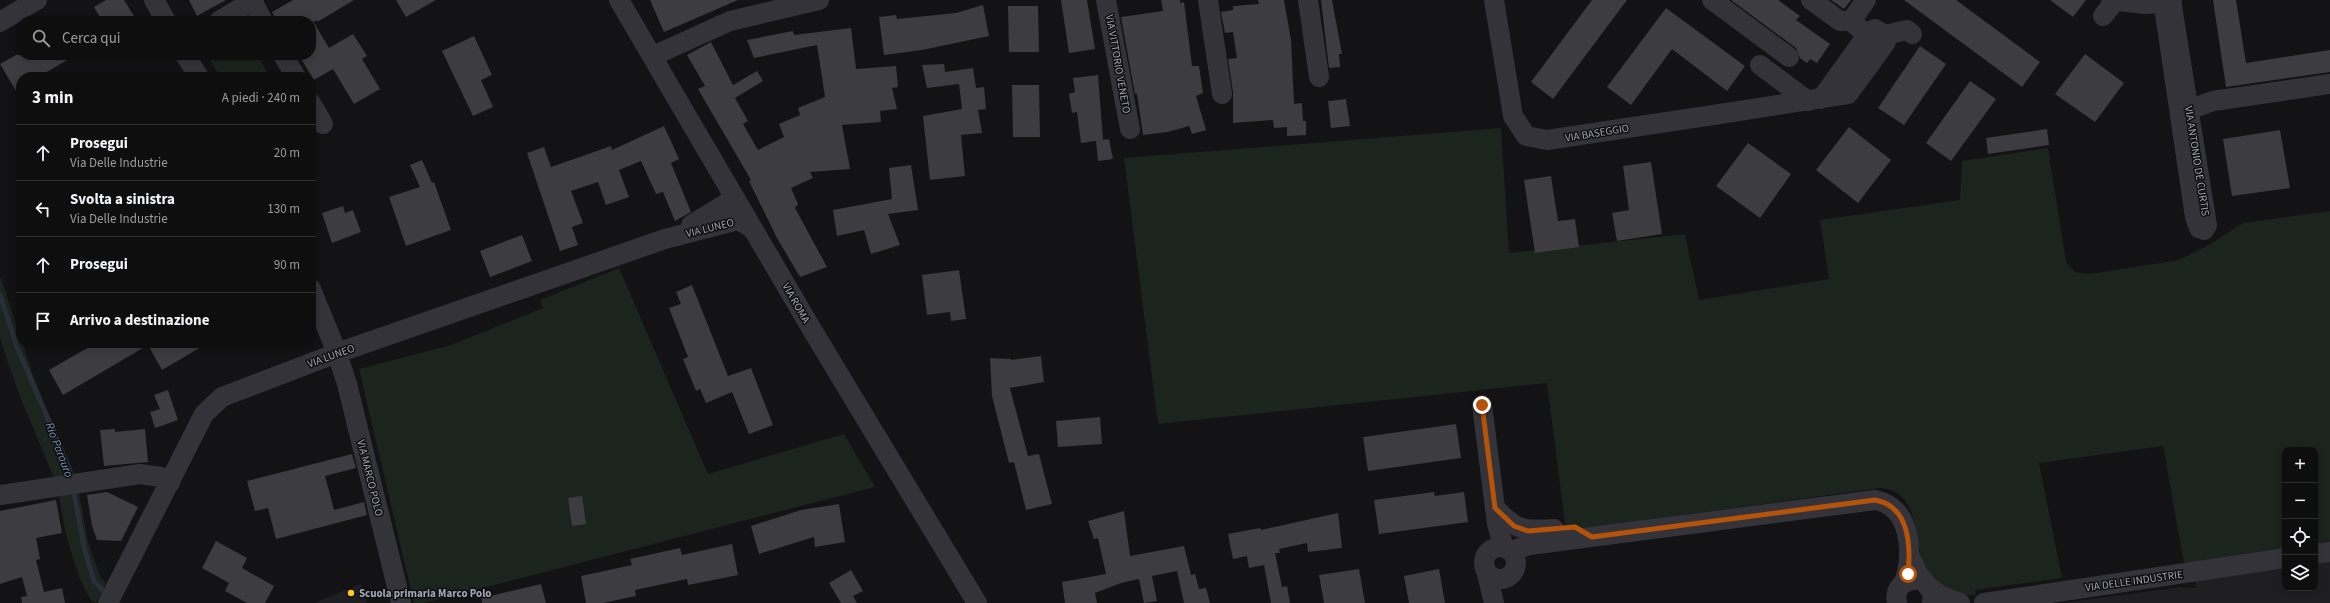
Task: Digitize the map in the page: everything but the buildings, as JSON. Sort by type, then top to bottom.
[{"type":"street","points":[[0,22],[38,0]]},
{"type":"street","points":[[154,0],[163,16]]},
{"type":"street","name":"VIA ROMA","points":[[619,0],[753,229],[977,603]]},
{"type":"street","points":[[653,56],[730,21],[819,0]]},
{"type":"street","name":"VIA VITTORIO VENETO","points":[[1106,0],[1130,129]]},
{"type":"street","points":[[1208,0],[1222,94]]},
{"type":"street","points":[[1308,0],[1319,77]]},
{"type":"street","name":"VIA BASEGGIO","points":[[1494,0],[1512,116],[1526,136],[1547,140],[1814,100]]},
{"type":"street","points":[[1712,0],[1789,57]]},
{"type":"street","points":[[1811,0],[1840,21],[1851,21],[1876,36]]},
{"type":"street","points":[[1851,21],[1866,0]]},
{"type":"street","points":[[228,16],[253,1],[260,16]]},
{"type":"street","points":[[2111,4],[2144,4],[2167,1]]},
{"type":"street","name":"VIA ANTONIO DE CURTIS","points":[[2167,1],[2188,110],[2207,225],[2204,230],[2200,228],[2195,217],[2167,1]]},
{"type":"street","points":[[1760,65],[1814,100],[1876,36],[1907,30],[1912,34]]},
{"type":"street","points":[[188,60],[195,72]]},
{"type":"street","points":[[286,60],[293,72]]},
{"type":"street","points":[[2188,110],[2213,101],[2330,84]]},
{"type":"street","points":[[316,112],[323,124]]},
{"type":"street","name":"VIA LUNEO","points":[[665,239],[735,198]]},
{"type":"street","name":"VIA LUNEO","points":[[112,596],[204,414],[215,402],[228,394],[337,353],[665,239],[736,221],[741,221],[753,229]]},
{"type":"street","name":"VIA MARCO POLO","points":[[316,301],[337,353],[401,603]]},
{"type":"street","points":[[1482,405],[1496,516],[1505,558],[1500,586],[1494,603]]},
{"type":"street","points":[[0,495],[140,474],[160,478],[170,483]]},
{"type":"street","points":[[1494,603],[1486,570],[1494,578],[1505,558],[1541,544],[1875,500],[1890,505],[1903,518],[1909,552],[1914,566],[1929,591]]},
{"type":"street","points":[[1496,516],[1528,531],[1575,527],[1592,537]]},
{"type":"street","points":[[1897,603],[1896,593],[1908,574],[1909,552]]},
{"type":"street","points":[[2318,554],[2330,552]]},
{"type":"street","name":"VIA DELLE INDUSTRIE","points":[[1984,603],[2282,558]]},
{"type":"street","points":[[1904,582],[1911,579],[1929,591],[1960,603]]},
{"type":"shaded area","points":[[210,60],[260,60],[267,72],[217,72]]},
{"type":"shaded area","points":[[1501,128],[1509,253],[1685,234],[1699,300],[1829,279],[1820,220],[1960,200],[1962,161],[2048,148],[2066,262],[2075,272],[2090,274],[2179,260],[2207,246],[2243,223],[2330,211],[2330,540],[2318,542],[2318,447],[2282,447],[2282,547],[2184,563],[2163,446],[2039,463],[2062,578],[1975,590],[1976,595],[1967,595],[1952,591],[1935,582],[1931,578],[1924,566],[1920,553],[1911,510],[1904,499],[1894,492],[1880,488],[1566,531],[1547,383],[1158,424],[1124,158]]},
{"type":"shaded area","points":[[619,268],[708,474],[844,434],[875,487],[424,603],[414,603],[359,369],[451,345],[543,308],[540,300]]},
{"type":"shaded area","points":[[0,276],[16,324],[16,348],[24,348],[35,381],[77,481],[88,543],[101,578],[106,583],[96,603],[90,599],[79,577],[65,531],[57,485],[21,399],[0,337]]},
{"type":"shaded area","points":[[2330,540],[2330,603],[2061,603],[2181,587],[2196,588],[2193,561],[2282,547],[2282,591],[2318,591],[2318,542]]},
{"type":"shaded area","name":"Scuola primaria Marco Polo","points":[[361,584],[367,603],[314,603]]},
{"type":"waterway","name":"Rio Parauro","points":[[0,295],[16,344]]},
{"type":"waterway","name":"Rio Parauro","points":[[17,348],[69,468],[71,480]]},
{"type":"waterway","name":"Rio Parauro","points":[[73,488],[85,551],[94,581],[108,596]]},
{"type":"place","name":"Scuola primaria Marco Polo","points":[[351,593]]},
{"type":"route","points":[[1482,405],[1495,508],[1509,522],[1521,529],[1528,531],[1575,527],[1592,537],[1875,500],[1886,502],[1903,518],[1909,552],[1908,574]]}]
